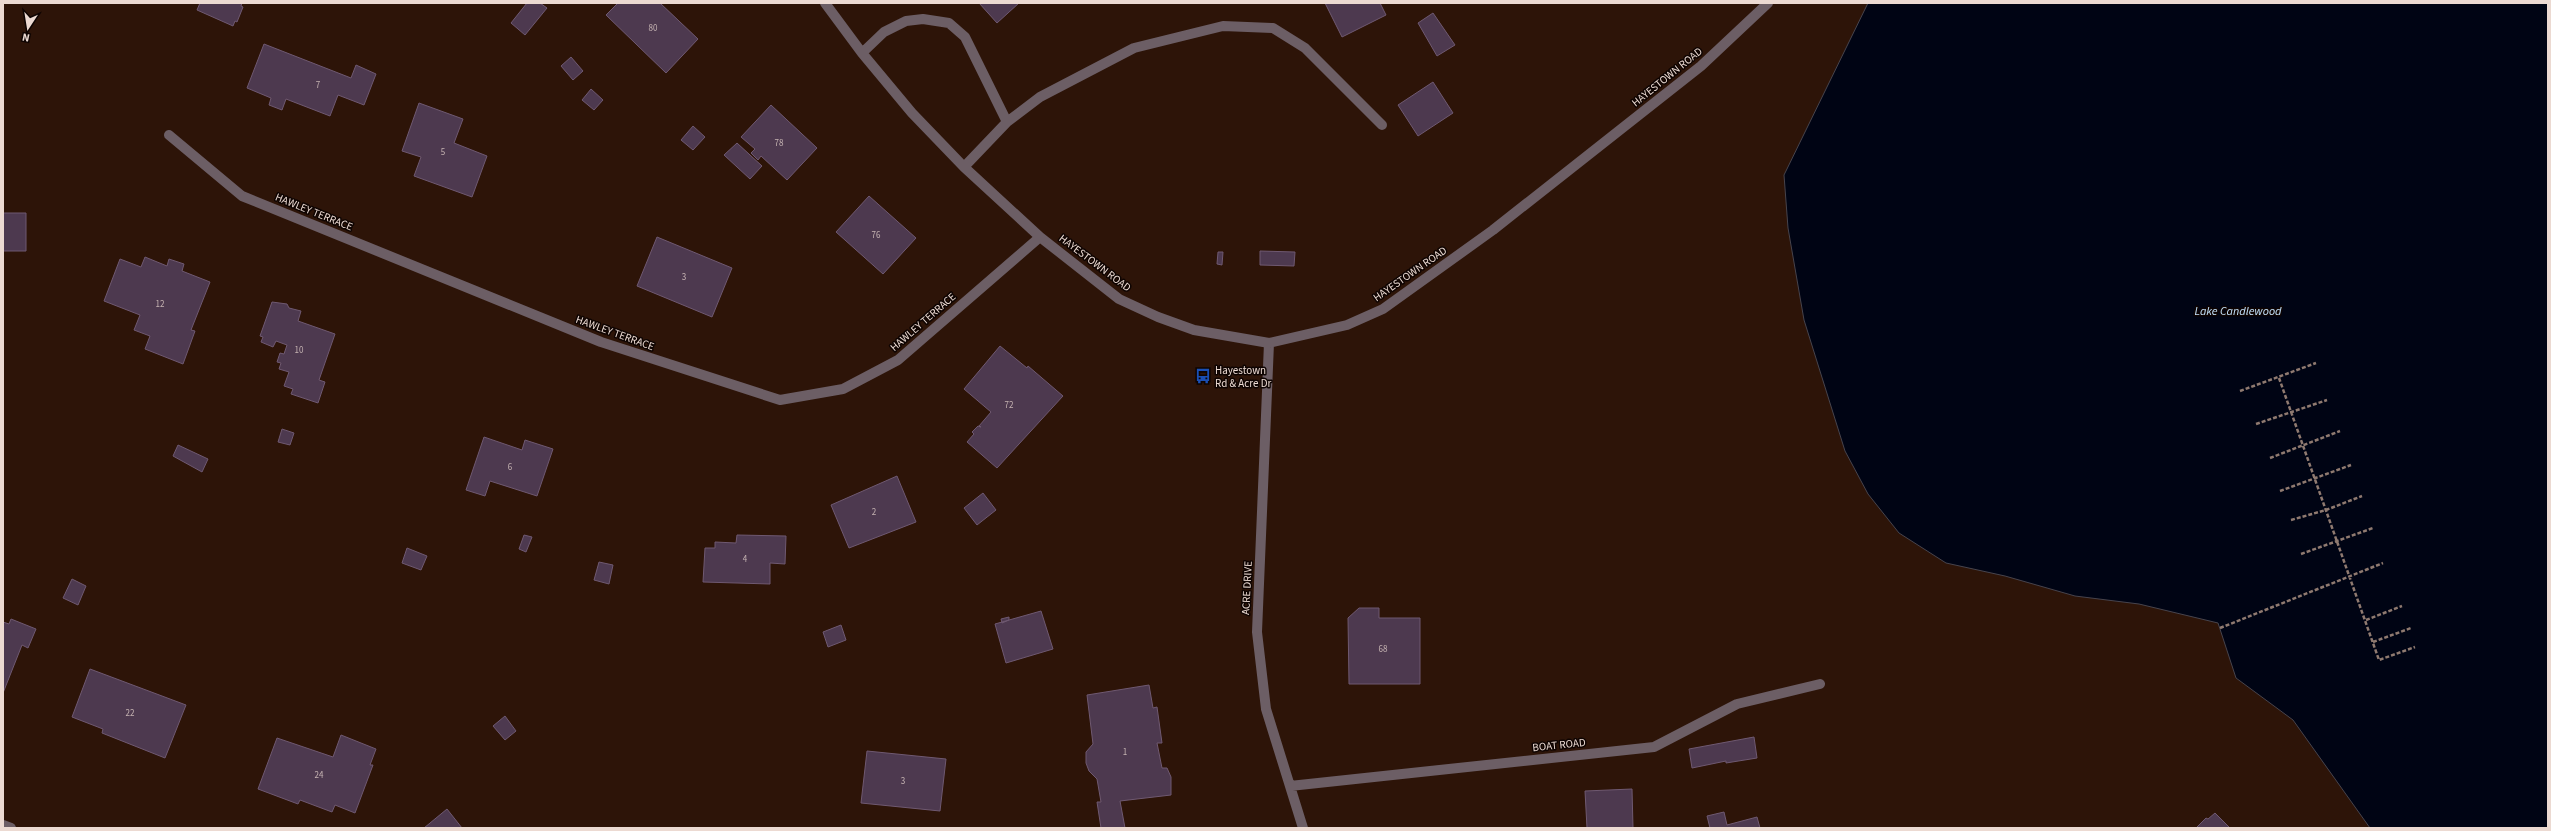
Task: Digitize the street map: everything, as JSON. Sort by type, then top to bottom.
[{"type":"street","name":"HAYESTOWN ROAD","points":[[825,3],[862,53],[912,113],[964,167],[1040,237],[1119,299],[1158,317],[1194,330],[1269,343],[1347,325],[1383,308],[1493,230],[1701,66],[1768,3]]},
{"type":"street","points":[[862,53],[884,32],[906,21],[923,18],[949,23],[965,37],[1007,122]]},
{"type":"street","points":[[964,167],[1007,122],[1040,96],[1134,48],[1223,26],[1273,28],[1305,48],[1382,125]]},
{"type":"street","name":"HAWLEY TERRACE","points":[[169,135],[242,196],[601,342],[780,400],[843,388],[898,360],[1040,237]]},
{"type":"street","name":"ACRE DRIVE","points":[[1269,343],[1257,632],[1266,709],[1303,828]]},
{"type":"street","name":"BOAT ROAD","points":[[1290,786],[1654,747],[1737,704],[1820,684]]},
{"type":"street","points":[[3,825],[11,828]]},
{"type":"path","points":[[2240,391],[2316,363]]},
{"type":"path","points":[[2278,378],[2351,576],[2379,660],[2415,647]]},
{"type":"path","points":[[2256,424],[2327,400]]},
{"type":"path","points":[[2270,458],[2340,431]]},
{"type":"path","points":[[2280,491],[2351,465]]},
{"type":"path","points":[[2291,520],[2326,510],[2362,496]]},
{"type":"path","points":[[2301,554],[2373,528]]},
{"type":"path","points":[[2220,628],[2384,563]]},
{"type":"path","points":[[2366,620],[2402,606]]},
{"type":"path","points":[[2373,642],[2411,628]]},
{"type":"water","name":"Lake Candlewood","points":[[1868,3],[2548,3],[2548,828],[2370,828],[2293,720],[2236,678],[2218,623],[2139,604],[2075,596],[2005,576],[1946,563],[1899,533],[1868,494],[1845,451],[1804,320],[1788,228],[1784,175]]},
{"type":"building","points":[[200,3],[242,3],[241,6],[243,7],[237,22],[235,21],[233,26],[197,10]]},
{"type":"building","points":[[527,3],[540,3],[547,8],[525,35],[511,23]]},
{"type":"building","points":[[618,3],[660,3],[698,39],[666,73],[606,15]]},
{"type":"building","points":[[979,3],[1019,3],[997,23]]},
{"type":"building","points":[[1325,3],[1380,3],[1386,15],[1342,37]]},
{"type":"building","points":[[1433,13],[1455,45],[1437,56],[1418,23]]},
{"type":"building","points":[[264,44],[351,78],[356,65],[376,74],[364,105],[338,95],[330,116],[286,99],[282,110],[269,105],[271,98],[247,88]]},
{"type":"building","points":[[571,57],[583,71],[573,80],[561,66]]},
{"type":"building","points":[[1433,82],[1453,113],[1418,136],[1398,105]]},
{"type":"building","points":[[591,89],[603,100],[594,110],[582,100]]},
{"type":"building","points":[[419,103],[463,119],[454,143],[487,156],[472,197],[414,176],[421,157],[402,151]]},
{"type":"building","points":[[771,105],[817,148],[787,180],[761,156],[758,160],[751,153],[755,149],[741,137]]},
{"type":"building","points":[[693,126],[705,137],[693,150],[681,140]]},
{"type":"building","points":[[737,143],[762,166],[750,179],[724,155]]},
{"type":"building","points":[[869,196],[916,238],[883,274],[836,232]]},
{"type":"building","points":[[3,213],[26,213],[26,251],[3,251]]},
{"type":"building","points":[[657,237],[732,268],[712,317],[637,286]]},
{"type":"building","points":[[1260,251],[1295,252],[1294,266],[1260,265]]},
{"type":"building","points":[[1218,252],[1223,252],[1222,265],[1217,264]]},
{"type":"building","points":[[145,257],[167,266],[169,259],[184,264],[182,271],[210,282],[191,330],[195,331],[183,364],[145,349],[150,336],[134,330],[140,315],[104,301],[120,259],[141,267]]},
{"type":"building","points":[[272,302],[287,304],[289,308],[301,311],[298,321],[335,334],[319,380],[325,382],[318,403],[291,394],[293,389],[284,386],[289,372],[279,369],[281,363],[277,362],[280,353],[284,354],[287,345],[276,341],[273,347],[261,342],[263,337],[260,336]]},
{"type":"building","points":[[1000,346],[1027,368],[1028,366],[1063,396],[997,468],[967,442],[974,434],[972,432],[978,426],[981,427],[979,426],[991,412],[964,389]]},
{"type":"building","points":[[282,429],[294,433],[290,445],[278,442]]},
{"type":"building","points":[[484,437],[522,450],[525,440],[553,449],[537,496],[490,481],[485,496],[466,490]]},
{"type":"building","points":[[178,445],[208,459],[202,472],[173,456]]},
{"type":"building","points":[[897,476],[916,522],[849,548],[831,505]]},
{"type":"building","points":[[983,493],[996,510],[977,525],[964,508]]},
{"type":"building","points":[[524,535],[532,537],[526,552],[519,549]]},
{"type":"building","points":[[737,535],[786,536],[785,564],[770,563],[770,584],[703,582],[705,548],[715,548],[715,542],[736,543]]},
{"type":"building","points":[[407,548],[427,556],[421,570],[402,563]]},
{"type":"building","points":[[599,562],[613,565],[609,584],[594,580]]},
{"type":"building","points":[[72,579],[86,586],[78,605],[63,598]]},
{"type":"building","points":[[1359,608],[1379,608],[1379,618],[1420,618],[1420,684],[1349,684],[1348,618]]},
{"type":"building","points":[[1041,611],[1053,649],[1006,663],[995,624]]},
{"type":"building","points":[[1009,617],[1009,620],[1002,623],[1001,619]]},
{"type":"building","points":[[11,619],[36,629],[28,648],[22,645],[3,693],[3,622],[9,624]]},
{"type":"building","points":[[841,625],[846,640],[828,647],[823,632]]},
{"type":"building","points":[[90,669],[186,705],[165,758],[102,733],[103,729],[72,717]]},
{"type":"building","points":[[1149,685],[1153,708],[1157,707],[1162,743],[1157,743],[1162,768],[1167,768],[1171,777],[1171,795],[1120,801],[1125,828],[1101,828],[1097,802],[1101,802],[1097,779],[1089,771],[1086,763],[1086,752],[1093,744],[1087,695]]},
{"type":"building","points":[[505,716],[516,731],[505,740],[493,726]]},
{"type":"building","points":[[341,735],[376,749],[370,765],[373,765],[355,813],[335,805],[332,812],[300,800],[298,804],[258,789],[277,738],[333,757]]},
{"type":"building","points":[[1754,737],[1757,758],[1726,763],[1726,761],[1692,768],[1689,749]]},
{"type":"building","points":[[867,751],[946,759],[940,811],[861,803]]},
{"type":"building","points":[[1632,789],[1633,828],[1587,828],[1585,791]]},
{"type":"building","points":[[447,809],[462,828],[424,828]]},
{"type":"building","points":[[1724,812],[1727,825],[1757,817],[1760,828],[1710,828],[1707,816]]},
{"type":"building","points":[[2215,813],[2230,828],[2196,828],[2206,818],[2208,819]]},
{"type":"place","name":"Hayestown Rd & Acre Dr","points":[[1203,376]]}]
